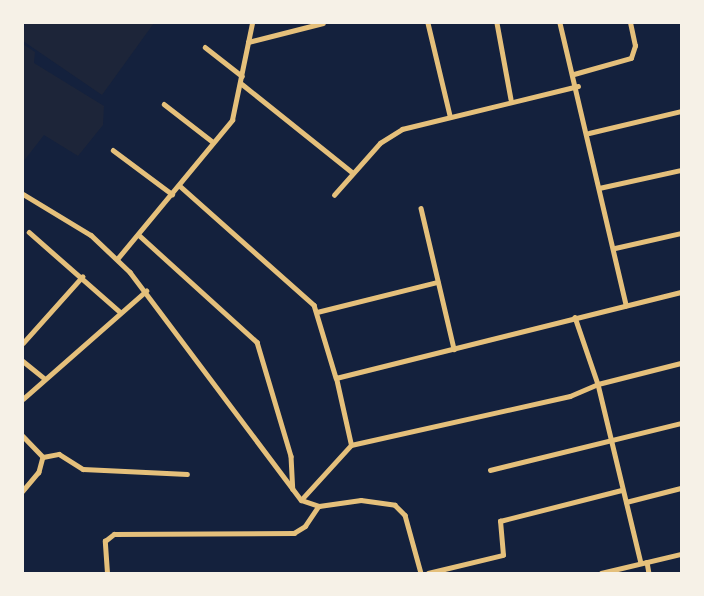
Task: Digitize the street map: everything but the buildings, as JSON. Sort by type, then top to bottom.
[{"type":"street","points":[[118,258],[140,236],[232,120],[242,84],[252,23]]},
{"type":"street","points":[[248,42],[323,23]]},
{"type":"street","points":[[428,23],[450,115]]},
{"type":"street","points":[[497,23],[511,99]]},
{"type":"street","points":[[560,23],[578,86],[626,305]]},
{"type":"street","points":[[574,74],[631,58],[635,46],[630,23]]},
{"type":"street","points":[[205,47],[243,77]]},
{"type":"street","points":[[242,84],[353,173]]},
{"type":"street","points":[[334,195],[390,135],[511,99],[578,86]]},
{"type":"street","points":[[164,104],[213,142]]},
{"type":"street","points":[[589,133],[681,111]]},
{"type":"street","points":[[113,150],[172,194]]},
{"type":"street","points":[[599,188],[681,170]]},
{"type":"street","points":[[180,186],[309,299],[317,312],[337,378],[351,445]]},
{"type":"street","points":[[23,194],[82,229],[118,258],[146,291],[301,500],[319,506],[361,500],[396,505],[405,515],[421,573]]},
{"type":"street","points":[[23,202],[29,197]]},
{"type":"street","points":[[421,208],[454,349]]},
{"type":"street","points":[[29,232],[119,311]]},
{"type":"street","points":[[615,248],[681,233]]},
{"type":"street","points":[[140,236],[257,342],[291,456],[293,490]]},
{"type":"street","points":[[23,343],[82,277]]},
{"type":"street","points":[[317,312],[437,282]]},
{"type":"street","points":[[23,398],[119,311],[146,291]]},
{"type":"street","points":[[337,378],[681,292]]},
{"type":"street","points":[[575,317],[598,384],[622,490],[649,573]]},
{"type":"street","points":[[23,361],[45,379]]},
{"type":"street","points":[[301,500],[351,445],[570,396],[598,384],[681,363]]},
{"type":"street","points":[[490,470],[681,424]]},
{"type":"street","points":[[23,436],[43,457]]},
{"type":"street","points":[[43,457],[59,454],[83,469],[187,474]]},
{"type":"street","points":[[23,491],[39,472],[43,457]]},
{"type":"street","points":[[626,502],[681,488]]},
{"type":"street","points":[[428,573],[503,555],[500,521],[622,490]]},
{"type":"street","points":[[107,573],[105,541],[114,534],[294,533],[305,526],[319,506]]},
{"type":"street","points":[[601,573],[681,554]]},
{"type":"shaded area","points":[[25,23],[154,23],[102,95],[23,41]]},
{"type":"shaded area","points":[[23,44],[35,52],[34,63],[104,106],[103,125],[78,156],[44,135],[23,162]]}]
